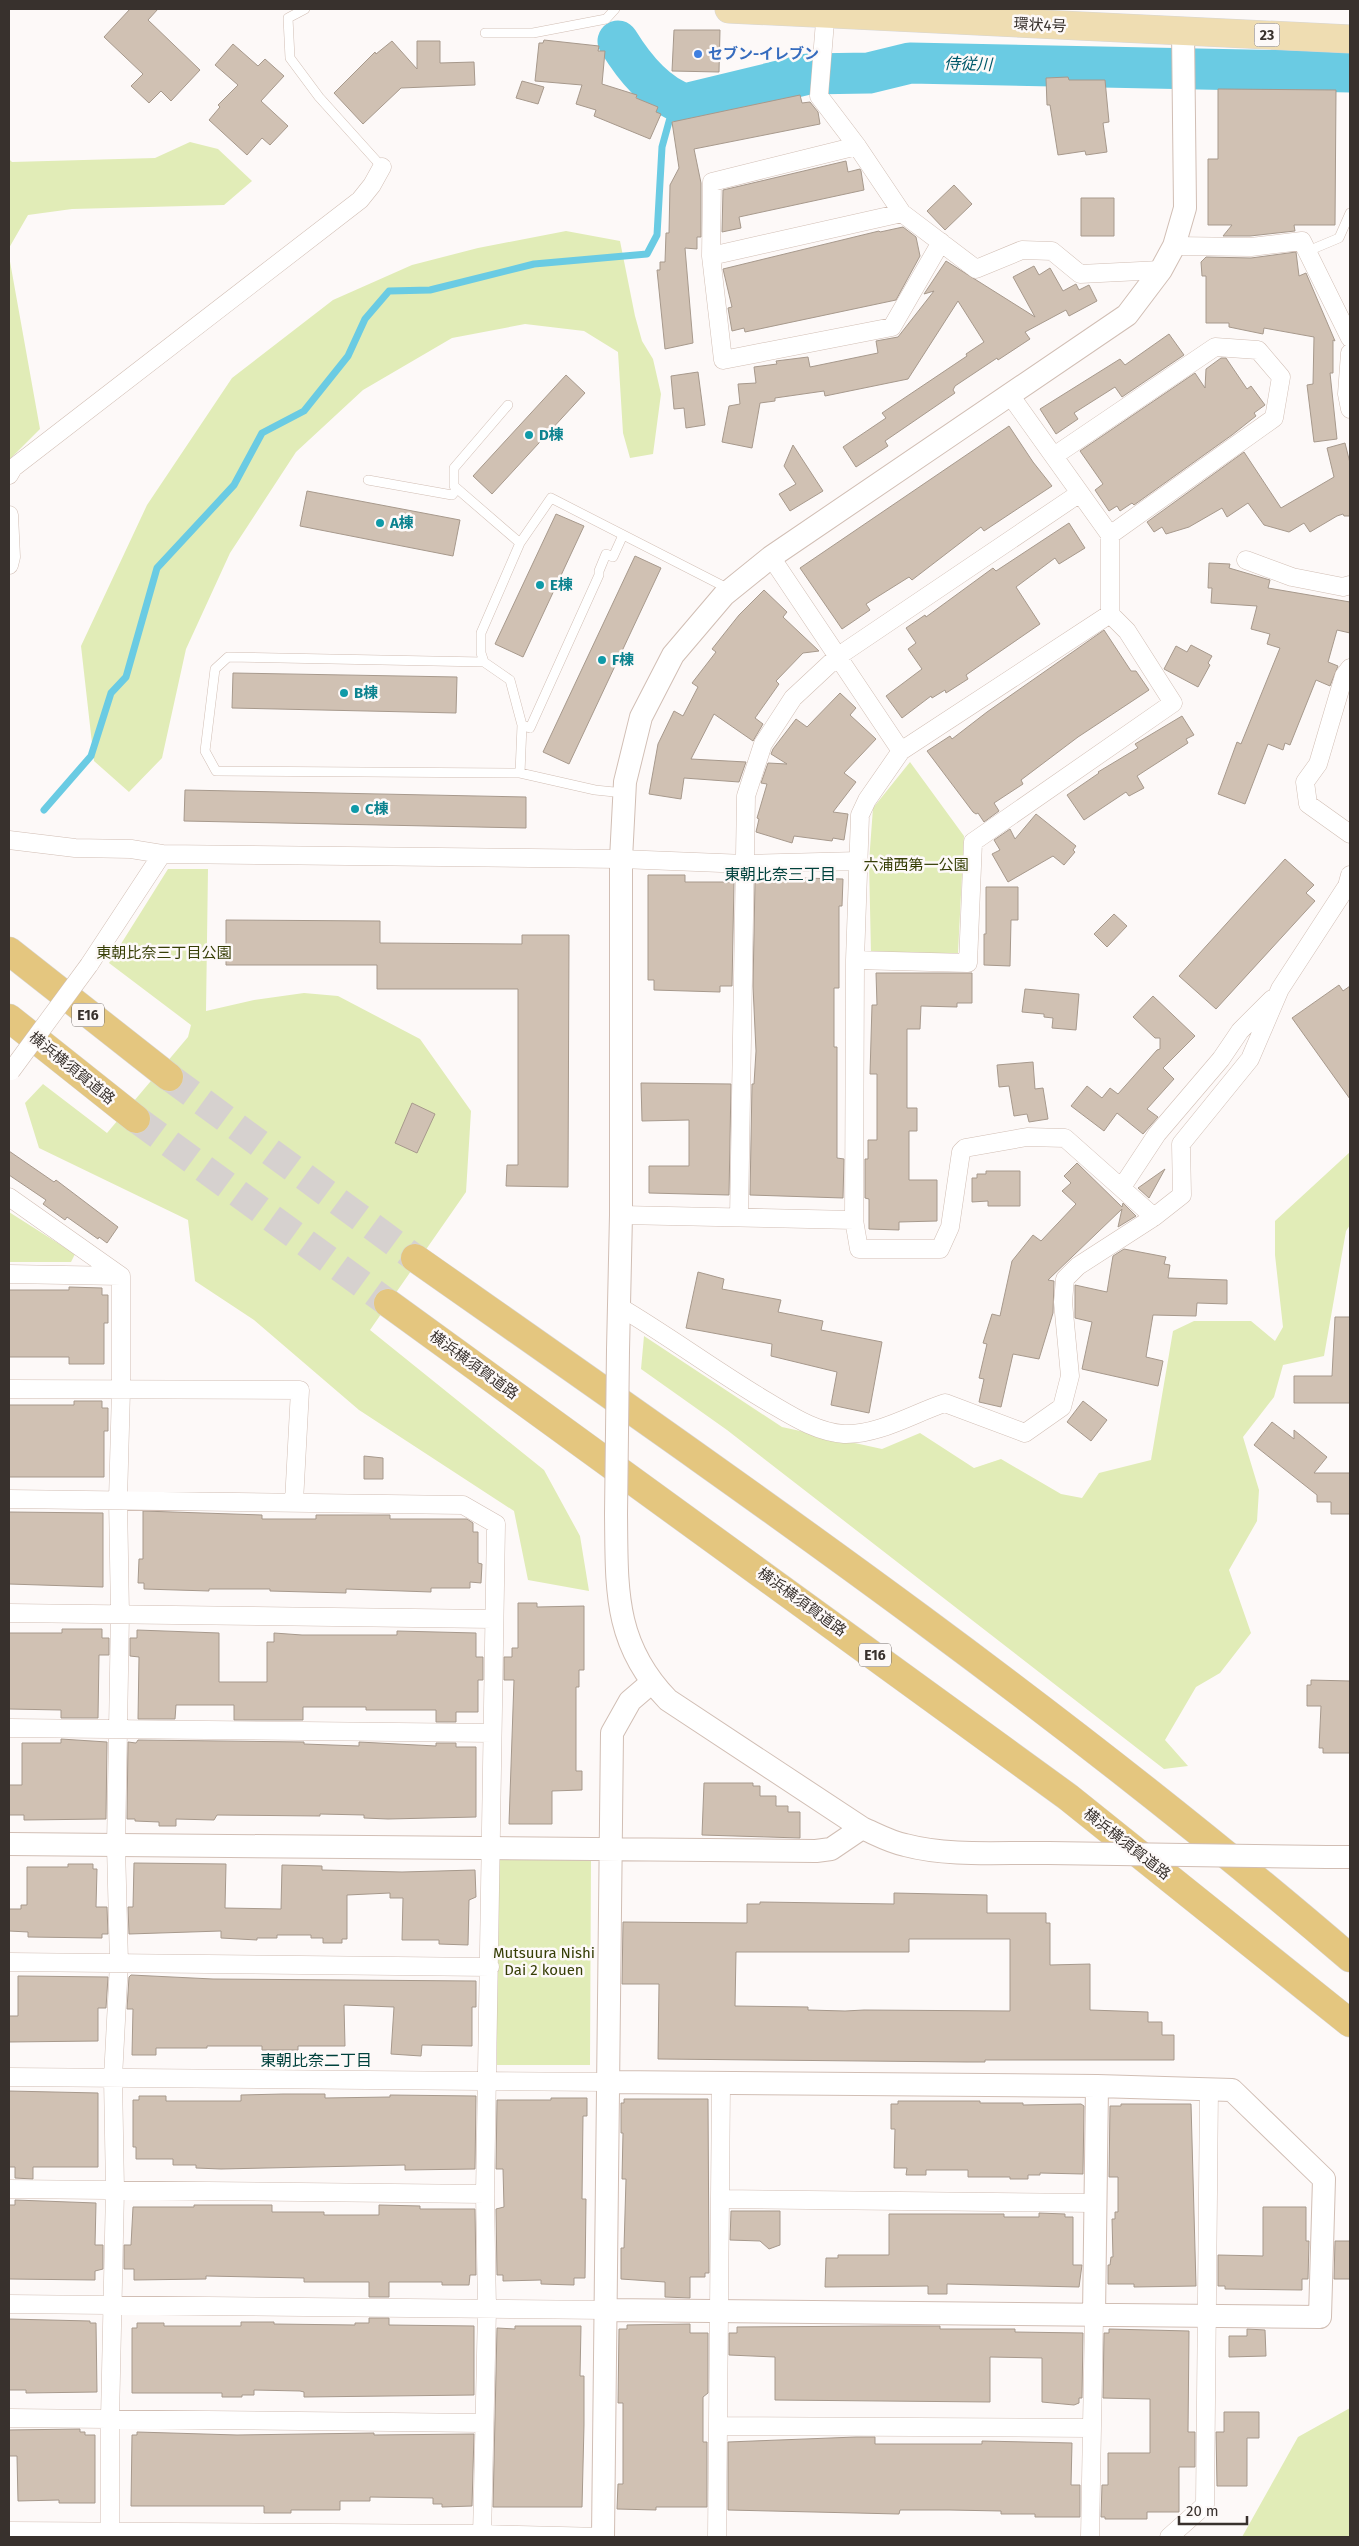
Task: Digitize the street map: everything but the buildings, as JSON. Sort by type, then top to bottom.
[{"type":"highway","name":"E16","points":[[9,951],[169,1077]]},
{"type":"highway","name":"横浜横須賀道路","points":[[9,1018],[136,1119]]},
{"type":"highway","points":[[415,1258],[763,1503],[1026,1696],[1177,1813],[1350,1958]]},
{"type":"highway","name":"横浜横須賀道路","points":[[388,1302],[1068,1797],[1350,2023]]},
{"type":"main road","name":"環状4号","points":[[729,9],[826,11],[1350,40]]},
{"type":"street","points":[[826,11],[819,96],[857,146],[902,213],[976,269],[1022,250],[1052,251],[1080,274],[1161,270]]},
{"type":"street","points":[[1183,31],[1185,208],[1174,246],[1161,270],[1127,315],[771,557],[731,590],[673,655],[641,717],[625,782],[621,859],[621,1215],[618,1306],[617,1582],[622,1619],[638,1662],[651,1683],[680,1709],[862,1828],[890,1841],[923,1848],[1048,1853],[1350,1857]]},
{"type":"street","points":[[857,146],[712,182],[711,256],[723,360],[892,326],[941,242]]},
{"type":"street","points":[[9,475],[13,468],[360,200],[372,185],[382,167]]},
{"type":"street","points":[[711,256],[902,213]]},
{"type":"street","points":[[1174,246],[1251,247],[1302,240],[1350,338]]},
{"type":"street","points":[[1054,456],[1215,346],[1258,350],[1281,377],[1274,418],[1110,535]]},
{"type":"street","points":[[1350,353],[1347,394],[1350,409]]},
{"type":"street","points":[[855,960],[968,963],[973,842],[1173,703],[1127,631],[1110,614],[1110,535],[1010,395]]},
{"type":"street","points":[[739,1216],[746,796],[763,744],[792,698],[837,657],[1080,493]]},
{"type":"street","points":[[9,515],[11,550],[9,565]]},
{"type":"street","points":[[771,557],[901,751]]},
{"type":"street","points":[[1246,560],[1292,577],[1343,587],[1350,584]]},
{"type":"street","points":[[1110,614],[901,751],[867,800],[860,815],[855,960],[854,1220],[859,1249],[940,1249],[950,1227],[961,1152],[965,1148],[1027,1137],[1065,1138],[1154,1217]]},
{"type":"street","points":[[1350,668],[1344,676],[1318,764],[1305,782],[1308,804],[1350,834]]},
{"type":"street","points":[[9,840],[75,848],[131,849],[162,854],[621,859],[746,864],[859,860]]},
{"type":"street","points":[[10,1073],[89,965],[162,854]]},
{"type":"street","points":[[618,1306],[655,1328],[736,1383],[798,1420],[823,1430],[846,1434],[877,1428],[946,1403],[1025,1433],[1062,1407],[1070,1376],[1063,1302],[1065,1279],[1078,1266],[1154,1217],[1182,1195],[1181,1144],[1250,1058],[1279,991],[1347,886],[1350,875]]},
{"type":"street","points":[[1122,1187],[1157,1134],[1221,1058],[1240,1031],[1279,991]]},
{"type":"street","points":[[9,1197],[121,1276]]},
{"type":"street","points":[[621,1215],[739,1216],[854,1220]]},
{"type":"street","points":[[9,1274],[121,1276]]},
{"type":"street","points":[[110,2534],[110,2419],[115,2190],[114,2078],[119,1963],[116,1846],[120,1614],[118,1500],[121,1390],[121,1276]]},
{"type":"street","points":[[9,1389],[300,1390],[294,1502]]},
{"type":"street","points":[[9,1499],[463,1505],[496,1524],[493,1619],[490,1967],[486,2079],[485,2194],[488,2310],[483,2423],[482,2536]]},
{"type":"street","points":[[9,1614],[493,1619]]},
{"type":"street","points":[[9,2531],[110,2534],[603,2537],[612,1733],[630,1701],[651,1683]]},
{"type":"street","points":[[9,1728],[492,1733]]},
{"type":"street","points":[[9,1844],[816,1851],[830,1849],[862,1828]]},
{"type":"street","points":[[9,1962],[490,1967]]},
{"type":"street","points":[[9,2077],[486,2079],[721,2084],[1210,2088],[1232,2090],[1324,2179],[1320,2317],[9,2304]]},
{"type":"street","points":[[717,2537],[721,2084]]},
{"type":"street","points":[[1090,2537],[1097,2086]]},
{"type":"street","points":[[1169,2537],[1205,2505],[1210,2088]]},
{"type":"street","points":[[9,2189],[485,2194]]},
{"type":"street","points":[[720,2199],[1095,2203]]},
{"type":"street","points":[[9,2418],[483,2423]]},
{"type":"street","points":[[718,2426],[1091,2428]]},
{"type":"lane","points":[[305,9],[288,18],[290,58],[319,97],[382,167]]},
{"type":"lane","points":[[485,33],[533,33],[606,19],[615,9]]},
{"type":"lane","points":[[1308,252],[1339,238],[1350,213]]},
{"type":"lane","points":[[508,405],[454,468],[454,486],[520,543]]},
{"type":"lane","points":[[368,480],[452,495],[458,489]]},
{"type":"lane","points":[[484,662],[481,653],[481,633],[520,543],[551,498],[731,590]]},
{"type":"lane","points":[[522,725],[530,728],[599,575],[599,570],[606,554],[613,557],[624,536]]},
{"type":"lane","points":[[520,773],[522,725],[510,680],[484,662],[228,657],[215,669],[205,751],[216,771],[520,773],[595,790],[624,793]]},
{"type":"green space","points":[[190,142],[218,149],[252,181],[224,205],[72,209],[28,215],[9,248],[9,159],[12,162],[155,158]]},
{"type":"green space","points":[[566,231],[620,241],[635,316],[642,341],[653,359],[661,394],[653,454],[630,458],[623,433],[618,352],[584,331],[525,324],[452,338],[363,390],[296,452],[230,553],[186,649],[162,758],[129,792],[94,761],[81,646],[147,505],[232,378],[333,300],[412,265],[478,248]]},
{"type":"green space","points":[[9,256],[40,429],[9,460]]},
{"type":"green space","name":"六浦西第一公園","points":[[910,762],[964,836],[958,953],[871,953],[869,862],[873,808]]},
{"type":"green space","name":"東朝比奈三丁目公園","points":[[168,869],[208,869],[206,1011],[254,1000],[304,993],[338,996],[420,1039],[471,1111],[466,1192],[370,1330],[544,1470],[580,1536],[589,1591],[528,1580],[514,1511],[359,1410],[254,1320],[195,1281],[188,1220],[39,1148],[25,1103],[43,1084],[107,1133],[188,1037],[191,1025],[109,963]]},
{"type":"green space","points":[[1350,1152],[1350,1225],[1346,1231],[1324,1356],[1283,1365],[1274,1397],[1243,1437],[1259,1490],[1257,1521],[1229,1570],[1251,1633],[1220,1673],[1196,1687],[1165,1740],[1188,1766],[1164,1769],[727,1430],[641,1369],[644,1336],[782,1427],[882,1449],[920,1433],[974,1468],[1001,1459],[1061,1494],[1082,1498],[1099,1473],[1151,1460],[1173,1331],[1194,1321],[1251,1321],[1275,1341],[1283,1327],[1275,1255],[1275,1221]]},
{"type":"green space","points":[[9,1212],[75,1254],[71,1262],[9,1262]]},
{"type":"green space","name":"Mutsuura Nishi Dai 2 kouen","points":[[496,1858],[591,1858],[590,2065],[497,2065]]},
{"type":"green space","points":[[1350,2408],[1350,2537],[1242,2537],[1298,2437]]},
{"type":"waterway","name":"侍従川","points":[[618,41],[638,70],[655,87],[664,94],[685,104],[808,74],[869,73],[910,63],[1350,72]]},
{"type":"waterway","points":[[44,810],[91,756],[111,693],[126,677],[157,568],[234,485],[262,433],[304,411],[348,356],[365,319],[389,291],[430,290],[534,264],[647,254],[657,235],[662,147],[670,118],[685,104]]},
{"type":"tunnel","points":[[169,1077],[415,1258]]},
{"type":"tunnel","points":[[136,1119],[388,1303]]},
{"type":"place","name":"セブン-イレブン","points":[[698,54]]},
{"type":"place","name":"D棟","points":[[529,435]]},
{"type":"place","name":"A棟","points":[[380,523]]},
{"type":"place","name":"E棟","points":[[540,585]]},
{"type":"place","name":"F棟","points":[[602,660]]},
{"type":"place","name":"B棟","points":[[344,693]]},
{"type":"place","name":"C棟","points":[[355,809]]},
{"type":"district","name":"東朝比奈三丁目","points":[[780,874]]},
{"type":"district","name":"東朝比奈二丁目","points":[[316,2060]]}]
